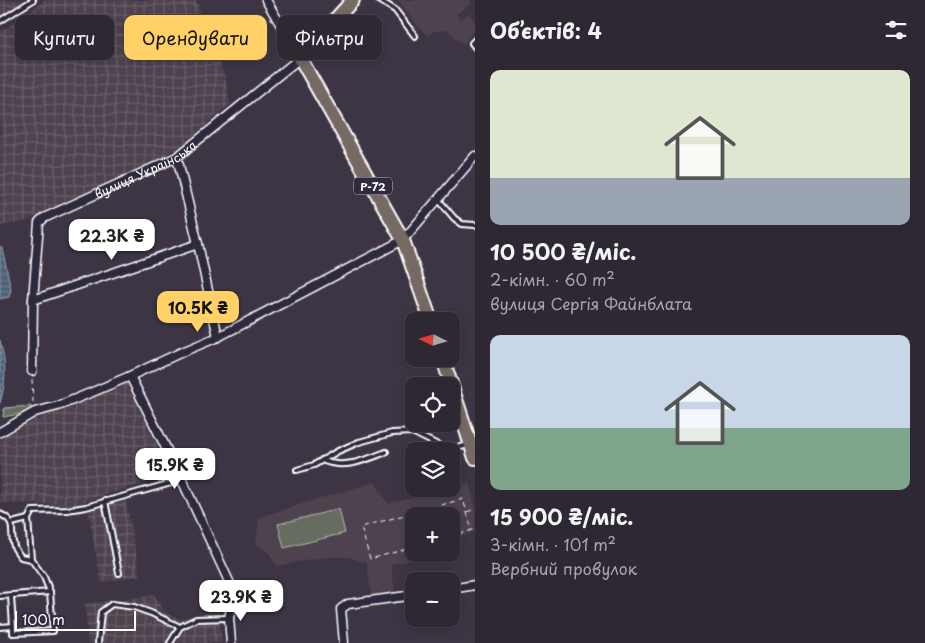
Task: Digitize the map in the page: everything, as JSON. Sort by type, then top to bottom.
[{"type":"main road","name":"вулиця Українська","points":[[339,15],[353,0]]},
{"type":"main road","name":"Р-72","points":[[301,60],[403,240],[428,312]]},
{"type":"main road","points":[[446,368],[471,437],[475,458]]},
{"type":"street","points":[[266,0],[277,19]]},
{"type":"street","name":"вулиця Українська","points":[[32,371],[33,300],[39,223],[44,218],[177,157],[298,60]]},
{"type":"street","points":[[0,432],[35,412],[58,406],[218,337],[403,240],[475,156]]},
{"type":"street","points":[[177,157],[218,337]]},
{"type":"street","points":[[33,300],[198,244]]},
{"type":"street","points":[[130,376],[182,480],[232,588],[233,600],[229,618],[232,643]]},
{"type":"street","points":[[460,588],[475,585]]},
{"type":"street","points":[[344,643],[341,609],[348,604],[405,596]]},
{"type":"lane","points":[[0,21],[33,0]]},
{"type":"lane","points":[[379,0],[395,10],[415,36]]},
{"type":"lane","points":[[475,40],[472,43],[475,48]]},
{"type":"lane","points":[[438,199],[454,218],[462,224],[475,225]]},
{"type":"lane","points":[[297,470],[314,465],[359,442],[392,433],[412,432],[442,447],[456,448],[471,437]]},
{"type":"lane","points":[[322,460],[332,464],[346,464],[362,461],[386,452]]},
{"type":"lane","points":[[11,596],[13,633],[53,630],[50,592],[44,577],[31,558],[28,518],[32,511],[67,510],[86,507],[182,480]]},
{"type":"lane","points":[[105,501],[119,573]]},
{"type":"lane","points":[[0,514],[12,523],[14,547],[21,557],[31,558]]},
{"type":"lane","points":[[12,523],[28,518]]},
{"type":"lane","points":[[0,596],[50,592]]},
{"type":"lane","points":[[98,643],[101,612],[112,604],[151,612],[180,627]]},
{"type":"lane","points":[[170,643],[180,627],[196,619],[229,618]]},
{"type":"lane","points":[[0,627],[13,626]]},
{"type":"path","points":[[32,371],[33,404]]},
{"type":"path","points":[[434,507],[463,499],[472,530],[460,534]]},
{"type":"path","points":[[467,512],[475,509]]},
{"type":"path","points":[[405,515],[361,527],[370,559],[405,549]]},
{"type":"shaded area","points":[[0,0],[26,0],[0,16]]},
{"type":"shaded area","points":[[44,0],[196,0],[202,15],[124,15],[124,60],[219,60],[225,77],[230,104],[181,147],[165,157],[23,222],[0,226],[0,32],[15,22],[15,60],[114,60],[114,15],[26,15]]},
{"type":"shaded area","points":[[398,0],[471,0],[472,4],[456,14],[460,20],[469,14],[475,22],[475,30],[463,44],[448,30],[434,31],[428,36],[415,23]]},
{"type":"shaded area","points":[[127,383],[171,475],[72,505],[0,502],[0,437],[13,428]]},
{"type":"shaded area","points":[[375,482],[388,504],[415,497],[460,497],[460,485],[469,483],[475,504],[475,532],[460,536],[460,507],[405,507],[405,561],[391,564],[395,594],[372,596],[366,561],[363,562],[349,557],[326,557],[277,566],[269,553],[256,544],[259,517]]},
{"type":"shaded area","points":[[126,501],[140,575],[101,583],[88,509]]},
{"type":"shaded area","points":[[154,595],[165,613],[180,619],[219,613],[222,643],[88,643],[85,604]]},
{"type":"green space","points":[[31,406],[31,412],[3,417],[4,408]]},
{"type":"green space","points":[[339,509],[345,533],[284,548],[278,524]]},
{"type":"water","points":[[0,247],[2,248],[11,289],[9,297],[0,299]]},
{"type":"water","points":[[0,340],[5,372],[0,403]]}]
